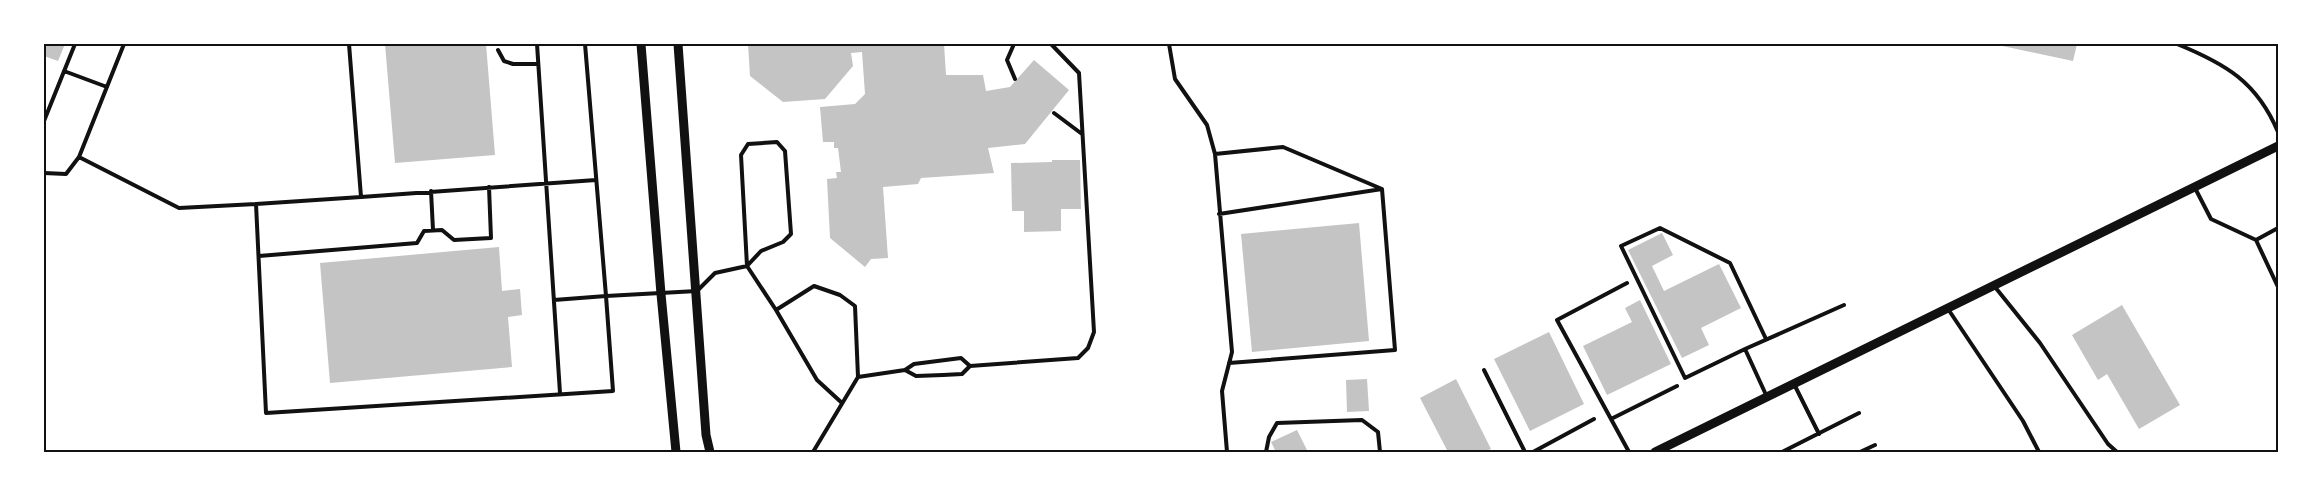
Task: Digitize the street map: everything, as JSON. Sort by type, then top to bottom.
[{"type":"street","points":[[641,44],[676,453]]},
{"type":"street","points":[[678,44],[706,435],[710,453]]},
{"type":"street","points":[[1655,453],[2278,146]]},
{"type":"lane","points":[[44,121],[75,44]]},
{"type":"lane","points":[[44,173],[66,174],[80,157],[124,44]]},
{"type":"lane","points":[[349,44],[361,197]]},
{"type":"lane","points":[[537,44],[560,393]]},
{"type":"lane","points":[[256,204],[266,413],[613,391],[585,44]]},
{"type":"lane","points":[[1014,44],[1008,60],[1015,79]]},
{"type":"lane","points":[[905,370],[916,376],[962,374],[970,366],[1078,358],[1088,348],[1094,332],[1079,73],[1051,44]]},
{"type":"lane","points":[[1169,44],[1175,79],[1207,125],[1215,154],[1232,352],[1222,391],[1227,453]]},
{"type":"lane","points":[[2177,44],[2218,62],[2238,75],[2255,91],[2270,111],[2278,132]]},
{"type":"lane","points":[[498,50],[504,61],[513,64],[537,64]]},
{"type":"lane","points":[[64,71],[107,87]]},
{"type":"lane","points":[[1054,113],[1082,135]]},
{"type":"lane","points":[[554,300],[697,291],[715,273],[747,266],[761,251],[783,242],[791,234],[785,151],[777,142],[747,144],[741,155],[747,266],[817,380],[842,403]]},
{"type":"lane","points":[[1215,154],[1283,147],[1382,189]]},
{"type":"lane","points":[[80,157],[179,208],[596,180]]},
{"type":"lane","points":[[259,256],[417,243],[424,231],[442,230],[454,240],[491,238],[489,187]]},
{"type":"lane","points":[[2195,188],[2211,219],[2256,240],[2278,286]]},
{"type":"lane","points":[[1219,214],[1382,189]]},
{"type":"lane","points":[[1229,363],[1395,350],[1382,189]]},
{"type":"lane","points":[[431,191],[433,231]]},
{"type":"lane","points":[[1766,339],[1730,263],[1660,228],[1621,246],[1685,378],[1844,305]]},
{"type":"lane","points":[[2256,240],[2278,228]]},
{"type":"lane","points":[[1626,283],[1557,320],[1629,453]]},
{"type":"lane","points":[[776,310],[814,286],[840,295],[855,306],[858,377],[813,453]]},
{"type":"lane","points":[[1995,286],[2040,343],[2108,444],[2117,453]]},
{"type":"lane","points":[[1947,309],[2023,421],[2039,453]]},
{"type":"lane","points":[[1744,349],[1768,397]]},
{"type":"lane","points":[[858,377],[905,370],[914,364],[961,358],[970,366]]},
{"type":"lane","points":[[1484,370],[1525,453]]},
{"type":"lane","points":[[1794,384],[1819,434]]},
{"type":"lane","points":[[1611,419],[1677,386]]},
{"type":"lane","points":[[1782,453],[1860,413]]},
{"type":"lane","points":[[1533,453],[1594,419]]},
{"type":"lane","points":[[1266,453],[1269,437],[1277,423],[1362,420],[1378,432],[1380,453]]},
{"type":"lane","points":[[1860,453],[1875,445]]},
{"type":"building","points":[[44,44],[65,44],[58,61],[44,56]]},
{"type":"building","points":[[385,44],[486,44],[495,155],[395,163]]},
{"type":"building","points":[[748,44],[944,44],[946,75],[983,75],[986,91],[1010,87],[1034,60],[1069,90],[1025,144],[988,148],[994,173],[921,178],[918,184],[883,187],[888,258],[871,259],[865,267],[830,238],[827,179],[837,178],[836,172],[841,172],[838,148],[834,148],[834,142],[823,142],[820,107],[855,104],[865,94],[862,52],[851,53],[853,66],[825,99],[783,102],[750,76]]},
{"type":"building","points":[[1993,44],[2077,44],[2073,61]]},
{"type":"building","points":[[1052,160],[1080,160],[1081,209],[1061,209],[1061,231],[1024,232],[1024,211],[1012,211],[1011,163],[1052,162]]},
{"type":"building","points":[[1359,223],[1369,341],[1252,352],[1241,234]]},
{"type":"building","points":[[1662,233],[1673,255],[1652,266],[1664,291],[1719,264],[1741,308],[1701,328],[1709,345],[1682,358],[1628,250]]},
{"type":"building","points":[[499,247],[502,291],[520,289],[522,315],[508,317],[512,367],[330,383],[320,263]]},
{"type":"building","points":[[1640,300],[1671,364],[1607,395],[1583,346],[1632,322],[1625,308]]},
{"type":"building","points":[[2122,305],[2180,405],[2139,429],[2107,374],[2098,380],[2072,335]]},
{"type":"building","points":[[1549,332],[1584,404],[1530,431],[1494,359]]},
{"type":"building","points":[[1367,379],[1369,411],[1347,412],[1346,380]]},
{"type":"building","points":[[1456,379],[1491,449],[1484,452],[1448,452],[1420,398]]},
{"type":"building","points":[[1297,430],[1308,452],[1276,452],[1271,442]]}]
